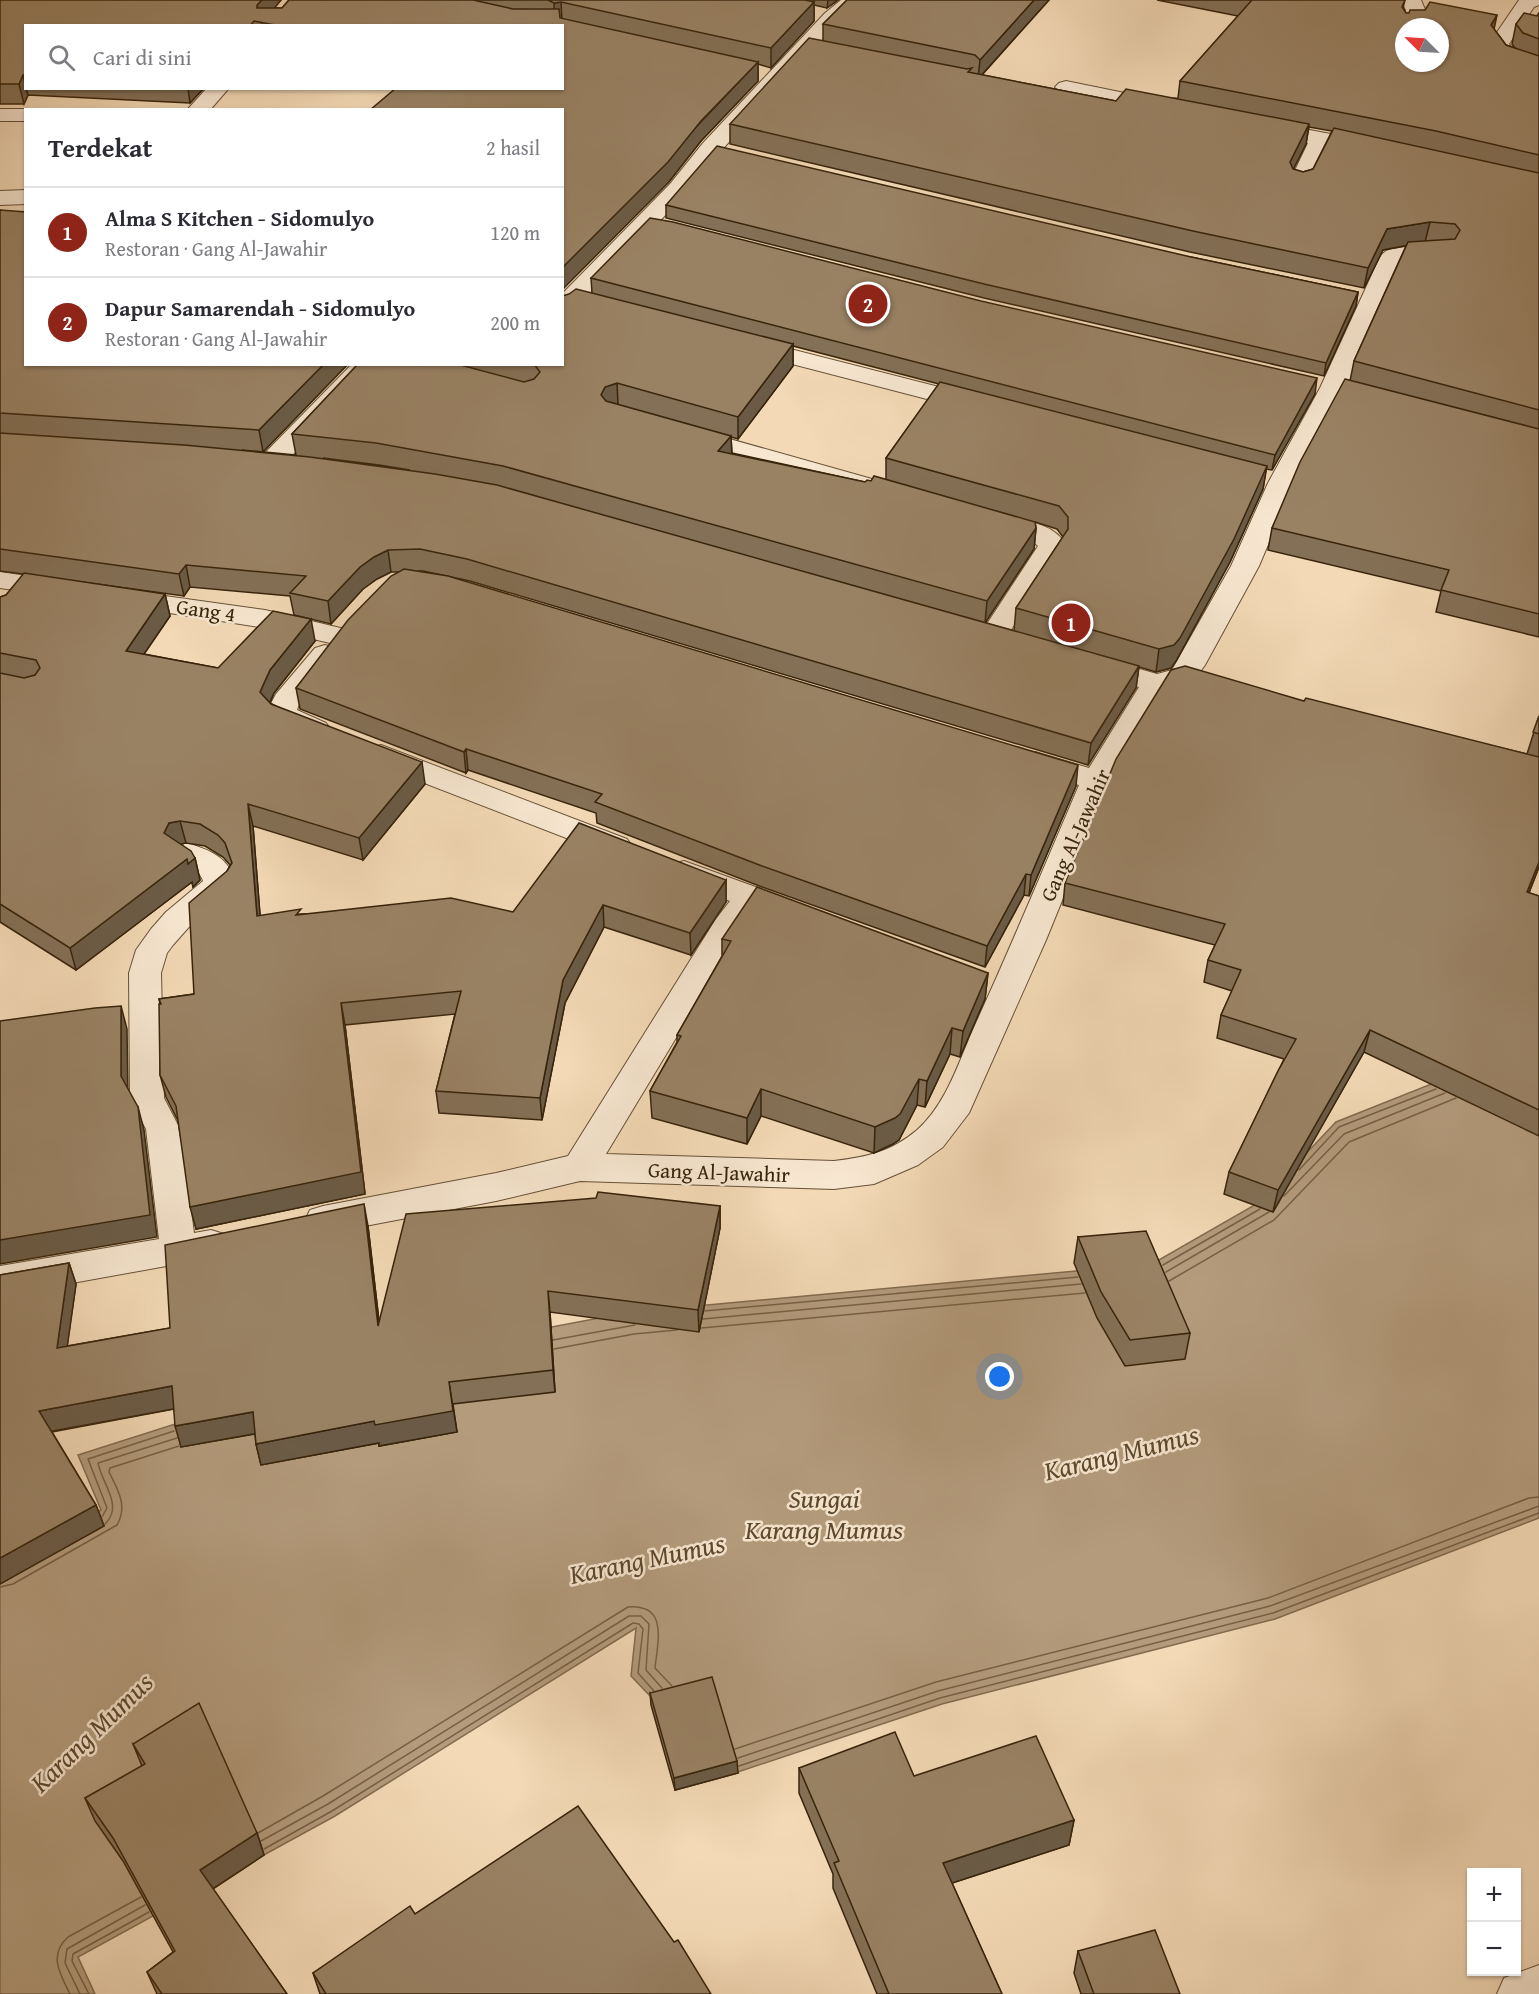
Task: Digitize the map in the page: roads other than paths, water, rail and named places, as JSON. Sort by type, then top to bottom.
[{"type":"street","points":[[576,295],[646,223],[722,151],[777,77],[803,48],[823,15],[853,0]]},
{"type":"street","points":[[1411,0],[1417,7],[1416,18]]},
{"type":"street","points":[[1533,0],[1527,3],[1499,44],[1503,55],[1515,63],[1539,69]]},
{"type":"street","points":[[803,48],[827,53]]},
{"type":"street","points":[[753,72],[777,77]]},
{"type":"street","points":[[1066,87],[1182,111]]},
{"type":"street","points":[[199,108],[217,90]]},
{"type":"street","points":[[0,115],[24,115]]},
{"type":"street","points":[[1240,122],[1398,154]]},
{"type":"street","points":[[1300,183],[1321,139]]},
{"type":"street","points":[[0,198],[24,197]]},
{"type":"street","points":[[646,223],[675,228]]},
{"type":"street","name":"Gang Al-Jawahir","points":[[291,1226],[385,1206],[496,1187],[580,1167],[834,1175],[874,1170],[906,1156],[931,1138],[957,1104],[1008,990],[1096,780],[1168,680],[1191,665],[1245,566],[1269,480],[1333,388],[1360,298],[1395,255],[1442,252]]},
{"type":"street","points":[[733,341],[996,409]]},
{"type":"street","points":[[305,466],[260,461],[364,366]]},
{"type":"street","points":[[661,427],[886,491]]},
{"type":"street","points":[[964,513],[1039,533],[1050,541],[1052,546],[993,636]]},
{"type":"street","points":[[0,610],[11,582]]},
{"type":"street","name":"Gang 4","points":[[11,582],[265,619],[346,628],[286,701],[281,713],[286,717],[750,897]]},
{"type":"street","points":[[1073,659],[1168,680],[1213,686]]},
{"type":"street","points":[[1005,753],[1096,780]]},
{"type":"street","points":[[178,1249],[163,1129],[147,1098],[145,972],[152,950],[162,937],[177,920],[219,884],[218,874],[212,866],[187,854]]},
{"type":"street","points":[[580,1167],[727,927],[750,897],[782,909]]},
{"type":"street","points":[[975,978],[1008,990]]},
{"type":"street","points":[[0,1281],[244,1236]]},
{"type":"street","points":[[1520,1994],[1539,1988]]},
{"type":"water","name":"Sungai Karang Mumus","points":[[1539,992],[1539,1518],[1275,1619],[942,1704],[726,1776],[631,1676],[636,1628],[335,1816],[78,1957],[95,1994],[0,1994],[0,1566],[101,1510],[78,1455],[373,1361],[631,1312],[1152,1264],[1260,1202],[1336,1122],[1492,1060]]},
{"type":"place","name":"Dapur Samarendah - Sidomulyo","points":[[868,304]]},
{"type":"place","name":"Alma S Kitchen - Sidomulyo","points":[[1071,623]]},
{"type":"water label","name":"Karang Mumus","points":[[1121,1452]]},
{"type":"water label","name":"Karang Mumus","points":[[647,1558]]},
{"type":"water label","name":"Karang Mumus","points":[[91,1732]]}]
